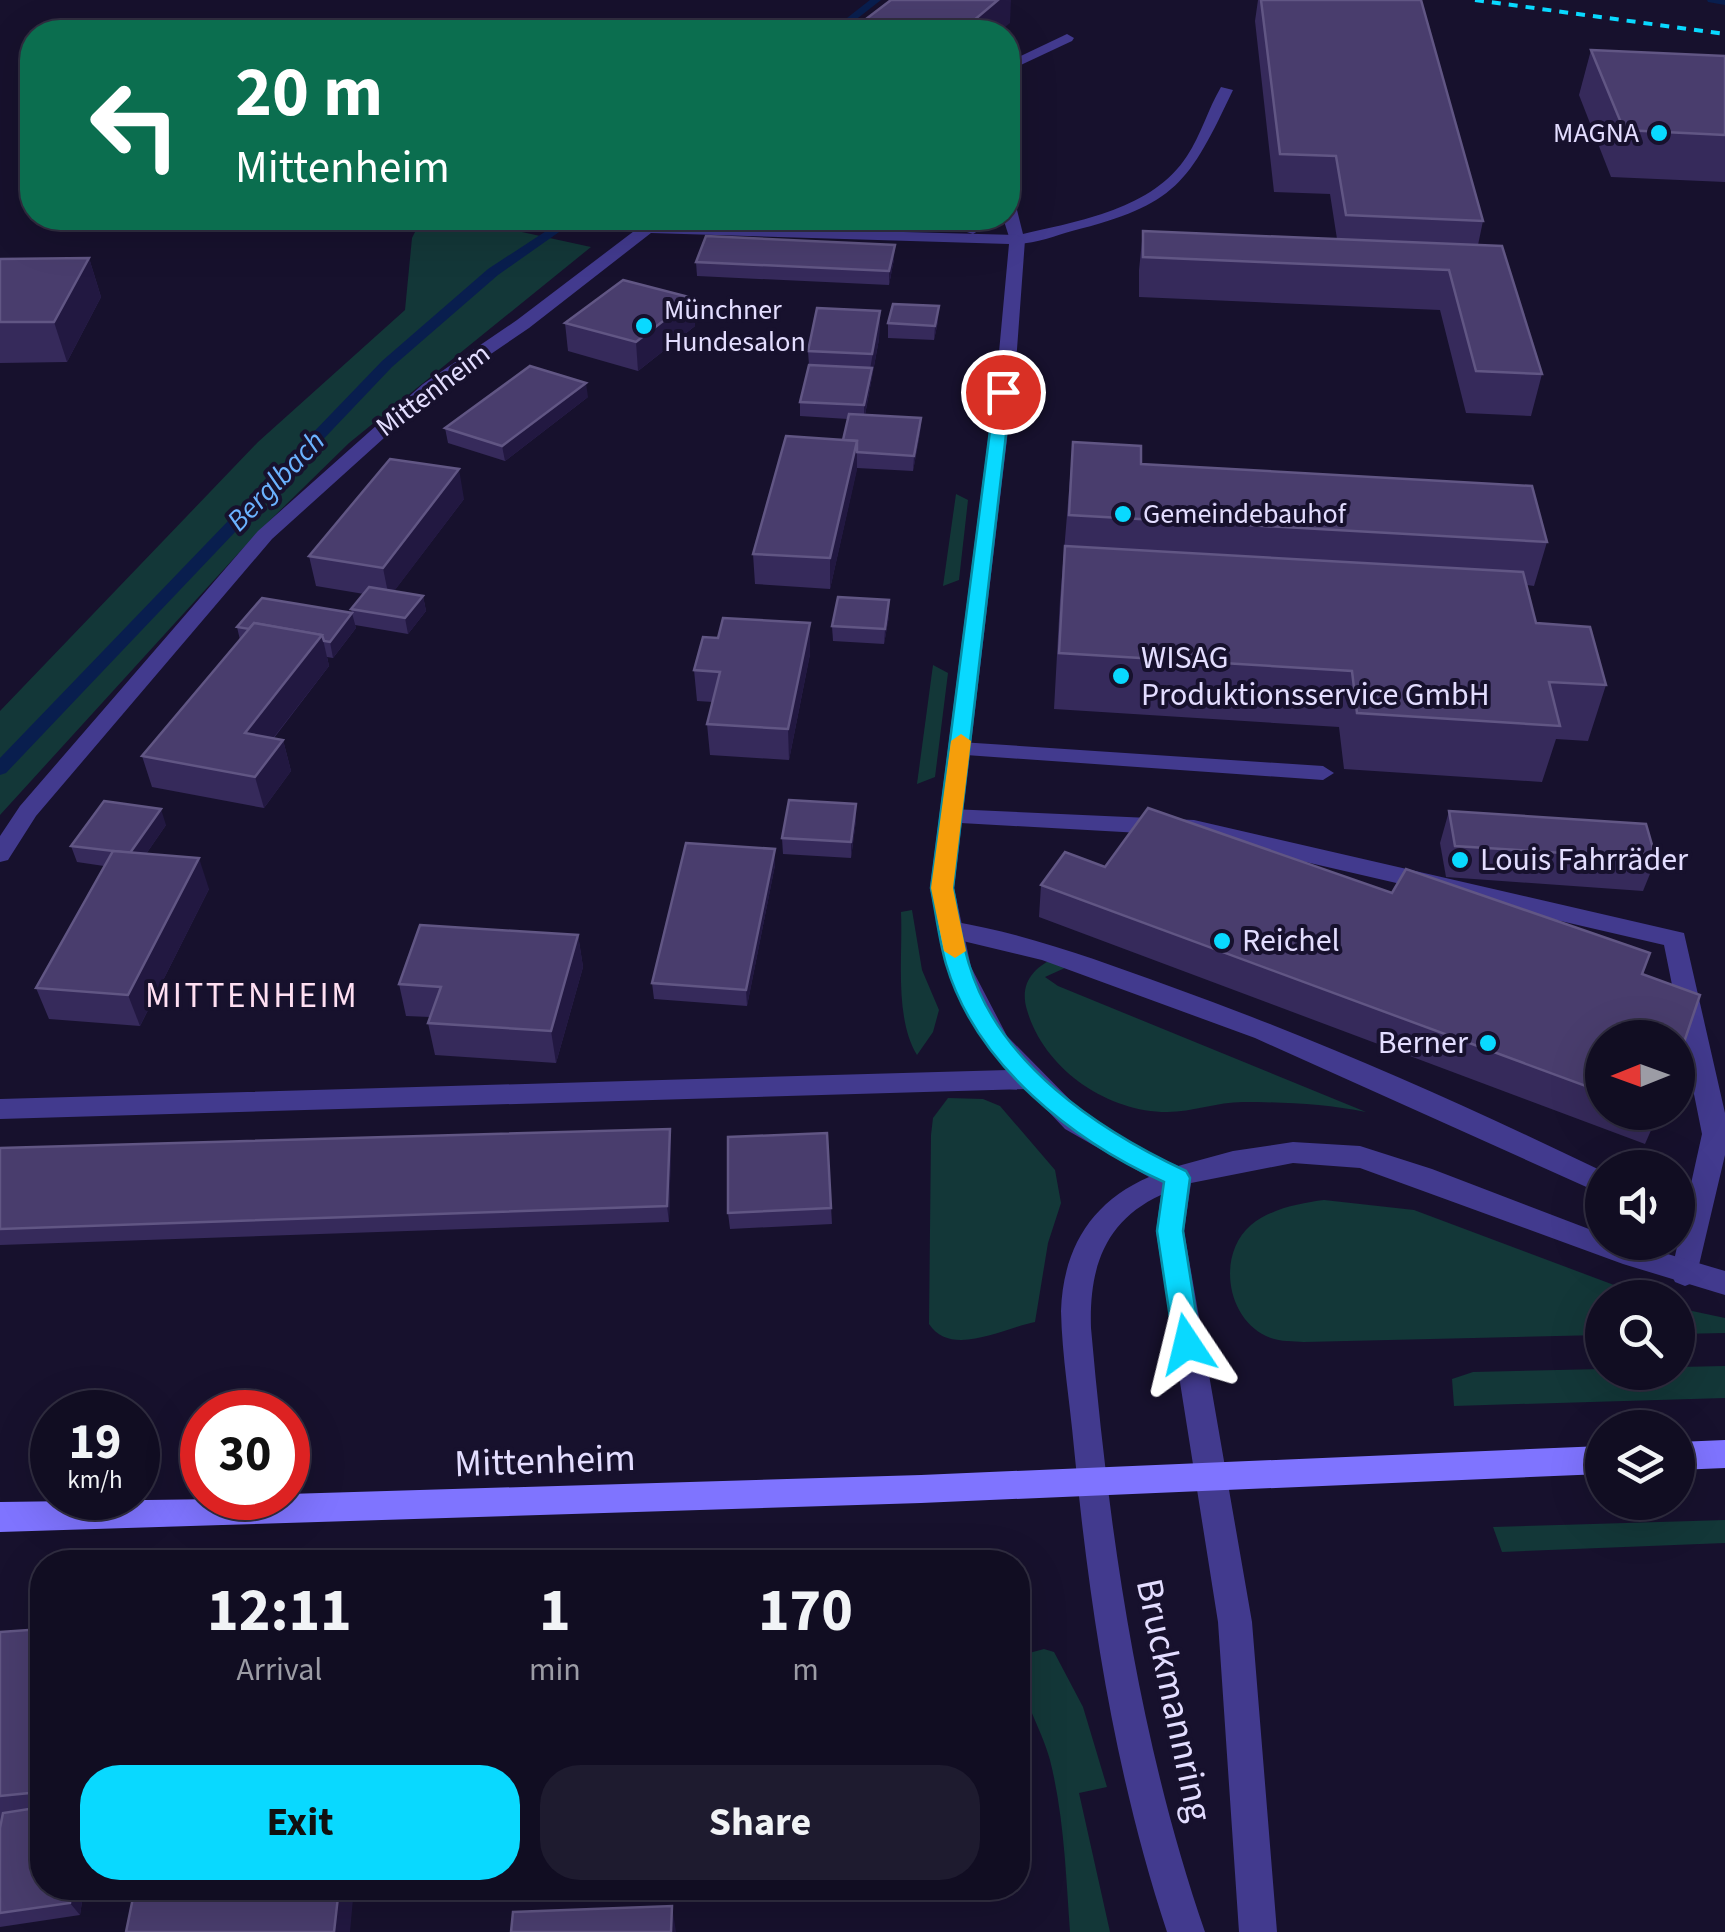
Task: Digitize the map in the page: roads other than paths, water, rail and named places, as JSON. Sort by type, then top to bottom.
[{"type":"main road","points":[[1695,1455],[1725,1454]]},
{"type":"main road","name":"Mittenheim","points":[[0,1516],[1093,1482],[1585,1461]]},
{"type":"street","points":[[1020,62],[1067,38]]},
{"type":"street","points":[[978,230],[1017,240],[1100,218],[1154,196],[1188,166],[1226,90]]},
{"type":"street","name":"Mittenheim","points":[[0,854],[28,810],[264,535],[429,388],[523,324],[644,230]]},
{"type":"street","name":"Mittenheim","points":[[709,230],[1017,240]]},
{"type":"street","points":[[1014,230],[1017,240],[1007,364],[942,888],[958,967],[997,1042],[1075,1122],[1128,1155],[1178,1178]]},
{"type":"street","points":[[960,750],[1323,773]]},
{"type":"street","points":[[951,817],[1194,828],[1675,939],[1716,1134],[1695,1197]]},
{"type":"street","points":[[951,930],[1013,939],[1247,1022],[1439,1102],[1585,1175]]},
{"type":"street","points":[[0,1109],[1031,1079]]},
{"type":"street","name":"Bruckmannring","points":[[1186,1932],[1133,1743],[1111,1626],[1093,1482],[1076,1294],[1085,1254],[1103,1220],[1137,1194],[1178,1178],[1282,1154],[1350,1156],[1385,1163],[1685,1274],[1725,1283]]},
{"type":"street","name":"Bruckmannring","points":[[1178,1178],[1170,1231],[1182,1319],[1214,1476],[1235,1622],[1258,1932]]},
{"type":"street","points":[[1685,1260],[1685,1274]]},
{"type":"waterway","name":"Berglbach","points":[[850,20],[876,0]]},
{"type":"waterway","points":[[1712,0],[1725,2]]},
{"type":"waterway","name":"Berglbach","points":[[0,769],[387,364],[493,272],[555,230]]},
{"type":"railway","points":[[1475,0],[1725,34]]},
{"type":"place","name":"MAGNA","points":[[1659,133]]},
{"type":"place","name":"Münchner Hundesalon","points":[[644,326]]},
{"type":"place","name":"Gemeindebauhof","points":[[1123,514]]},
{"type":"place","name":"WISAG Produktionsservice GmbH","points":[[1121,676]]},
{"type":"place","name":"Louis Fahrräder","points":[[1460,860]]},
{"type":"place","name":"Reichel","points":[[1222,941]]},
{"type":"place","name":"Berner","points":[[1488,1043]]},
{"type":"district","name":"MITTENHEIM","points":[[252,996]]}]
